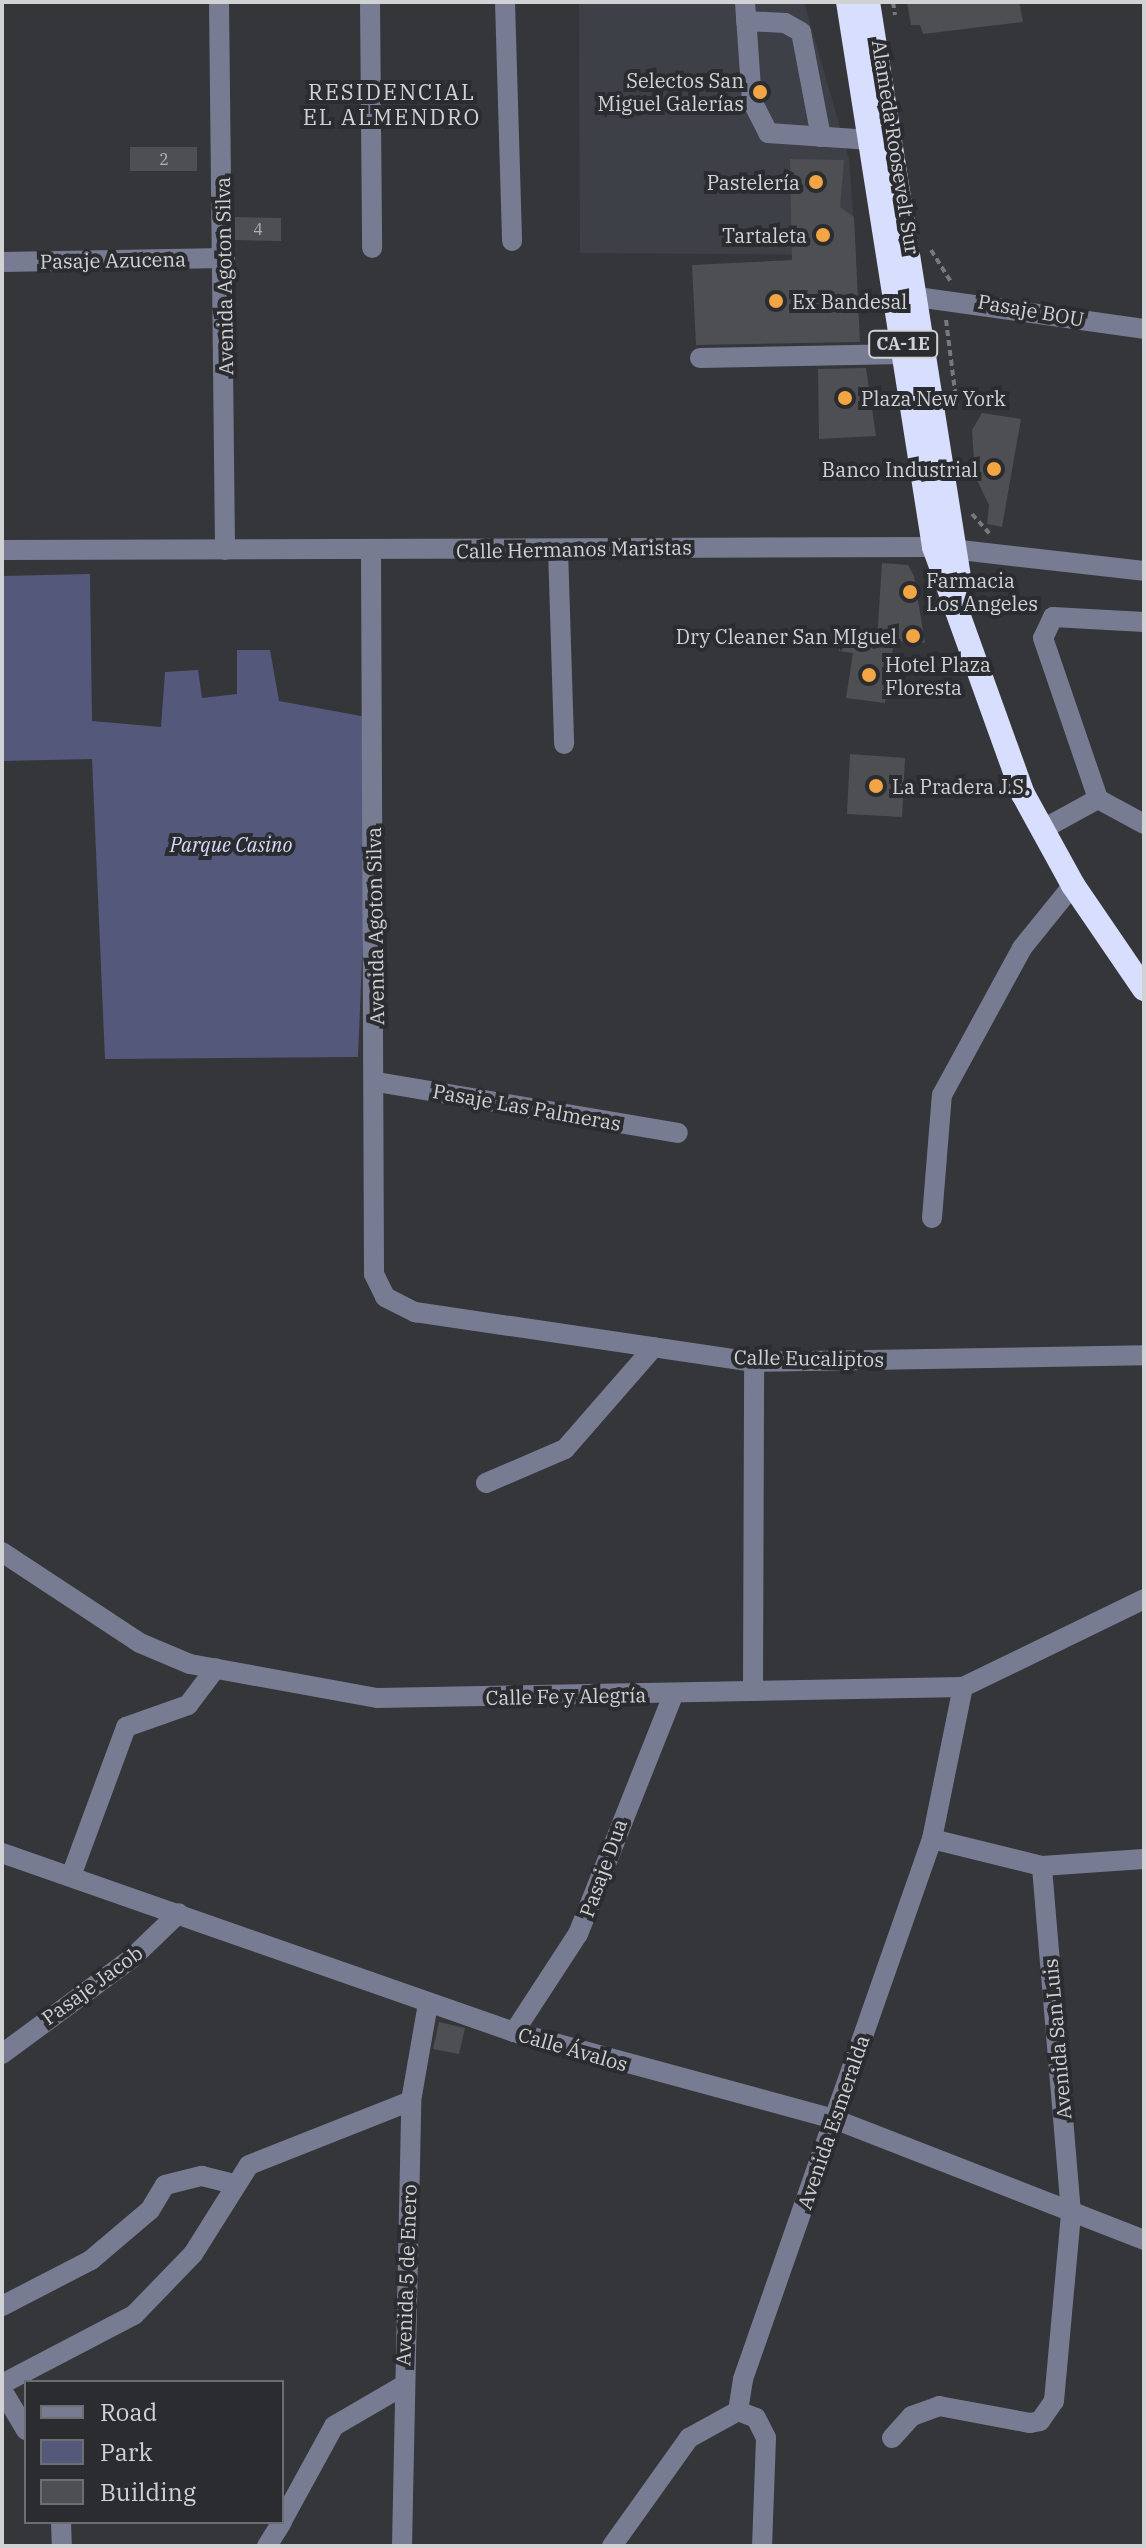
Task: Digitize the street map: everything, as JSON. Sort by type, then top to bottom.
[{"type":"highway","name":"Alameda Roosevelt Sur","points":[[848,2],[905,354],[945,548],[965,626],[1043,829],[1073,885],[1144,989]]},
{"type":"highway","name":"Alameda Roosevelt Sur","points":[[868,2],[917,297],[945,548]]},
{"type":"street","name":"Avenida Agoton Silva","points":[[219,2],[225,258],[225,550]]},
{"type":"street","points":[[370,2],[372,248]]},
{"type":"street","points":[[505,2],[512,241]]},
{"type":"street","points":[[821,137],[801,32],[785,23],[746,11],[756,116],[781,137],[871,140]]},
{"type":"street","name":"Pasaje Azucena","points":[[2,262],[225,258]]},
{"type":"street","name":"Pasaje BOU","points":[[917,297],[952,298],[1144,329]]},
{"type":"street","points":[[700,358],[905,354]]},
{"type":"street","name":"Calle Hermanos Maristas","points":[[2,550],[371,552],[945,548],[1144,571]]},
{"type":"street","points":[[558,549],[564,744]]},
{"type":"street","name":"Avenida Agoton Silva","points":[[371,552],[377,1082],[374,1274],[385,1297]]},
{"type":"street","points":[[1144,622],[1053,617],[1043,638],[1098,799],[1144,824]]},
{"type":"street","points":[[1043,829],[1098,799]]},
{"type":"street","points":[[932,1218],[942,1095],[1022,948],[1073,885]]},
{"type":"street","name":"Pasaje Las Palmeras","points":[[377,1082],[678,1133]]},
{"type":"street","name":"Calle Eucaliptos","points":[[385,1297],[415,1312],[754,1362],[1144,1355]]},
{"type":"street","points":[[486,1483],[565,1449],[654,1347]]},
{"type":"street","points":[[753,1689],[754,1362]]},
{"type":"street","name":"Calle Fe y Alegría","points":[[2,1552],[140,1643],[216,1668],[377,1698],[673,1695],[753,1689],[963,1687],[1144,1599]]},
{"type":"street","points":[[71,1876],[126,1727],[188,1705],[216,1668]]},
{"type":"street","name":"Avenida Esmeralda","points":[[738,2411],[834,2119],[932,1839],[963,1687]]},
{"type":"street","name":"Pasaje Dua","points":[[514,2032],[578,1934],[673,1695]]},
{"type":"street","points":[[932,1839],[1042,1866],[1144,1859]]},
{"type":"street","name":"Calle Ávalos","points":[[2,1853],[514,2032],[834,2119],[1144,2240]]},
{"type":"street","name":"Avenida San Luis","points":[[892,2438],[912,2416],[939,2406],[1040,2421],[1054,2401],[1071,2213],[1042,1866]]},
{"type":"street","name":"Pasaje Jacob","points":[[2,2054],[131,1959],[179,1913]]},
{"type":"street","name":"Avenida 5 de Enero","points":[[402,2546],[401,2387],[411,2101],[428,2004]]},
{"type":"street","points":[[2,2384],[134,2315],[193,2254],[249,2165],[411,2101]]},
{"type":"street","points":[[2,2306],[91,2260],[150,2210],[165,2185],[202,2176],[235,2184]]},
{"type":"street","points":[[284,2518],[334,2426],[401,2387]]},
{"type":"street","points":[[2,2390],[24,2427]]},
{"type":"street","points":[[612,2546],[689,2438],[738,2411],[756,2418],[766,2438],[762,2546]]},
{"type":"street","points":[[61,2524],[62,2546]]},
{"type":"street","points":[[267,2546],[281,2524]]},
{"type":"path","points":[[945,265],[952,298],[945,326],[958,414]]},
{"type":"path","points":[[968,498],[993,554]]},
{"type":"shaded area","points":[[579,2],[804,2],[849,159],[856,255],[580,253]]},
{"type":"green space","name":"Parque Casino","points":[[90,574],[92,721],[161,727],[165,672],[198,670],[202,698],[237,694],[237,650],[270,650],[279,701],[372,718],[358,1057],[105,1059],[92,759],[2,761],[2,576]]},
{"type":"building","points":[[907,2],[1019,2],[1023,22],[923,34],[920,25],[911,25]]},
{"type":"building","points":[[130,147],[197,147],[197,171],[130,171]]},
{"type":"building","name":"Ex Bandesal","points":[[790,159],[844,160],[840,207],[854,217],[860,342],[696,345],[692,265],[792,260]]},
{"type":"building","points":[[235,217],[281,218],[281,241],[235,240]]},
{"type":"building","name":"Plaza New York","points":[[866,368],[876,436],[819,439],[818,369]]},
{"type":"building","name":"Banco Industrial","points":[[982,413],[1021,419],[1002,527],[987,524],[989,505],[975,476],[972,430]]},
{"type":"building","points":[[882,563],[908,565],[914,576],[925,643],[894,641],[885,703],[846,698],[853,653],[839,651],[842,633],[877,640]]},
{"type":"building","name":"La Pradera J.S.","points":[[850,754],[905,758],[902,817],[847,814]]},
{"type":"building","points":[[439,2022],[465,2028],[459,2054],[433,2049]]},
{"type":"place","name":"Selectos San Miguel Galerías","points":[[760,92]]},
{"type":"place","name":"Pastelería","points":[[816,182]]},
{"type":"place","name":"Tartaleta","points":[[823,235]]},
{"type":"place","name":"Ex Bandesal","points":[[776,301]]},
{"type":"place","name":"Plaza New York","points":[[845,398]]},
{"type":"place","name":"Banco Industrial","points":[[994,469]]},
{"type":"place","name":"Farmacia Los Angeles","points":[[910,592]]},
{"type":"place","name":"Dry Cleaner San MIguel","points":[[913,636]]},
{"type":"place","name":"Hotel Plaza Floresta","points":[[869,675]]},
{"type":"place","name":"La Pradera J.S.","points":[[876,786]]},
{"type":"district","name":"RESIDENCIAL EL ALMENDRO","points":[[392,104]]}]
